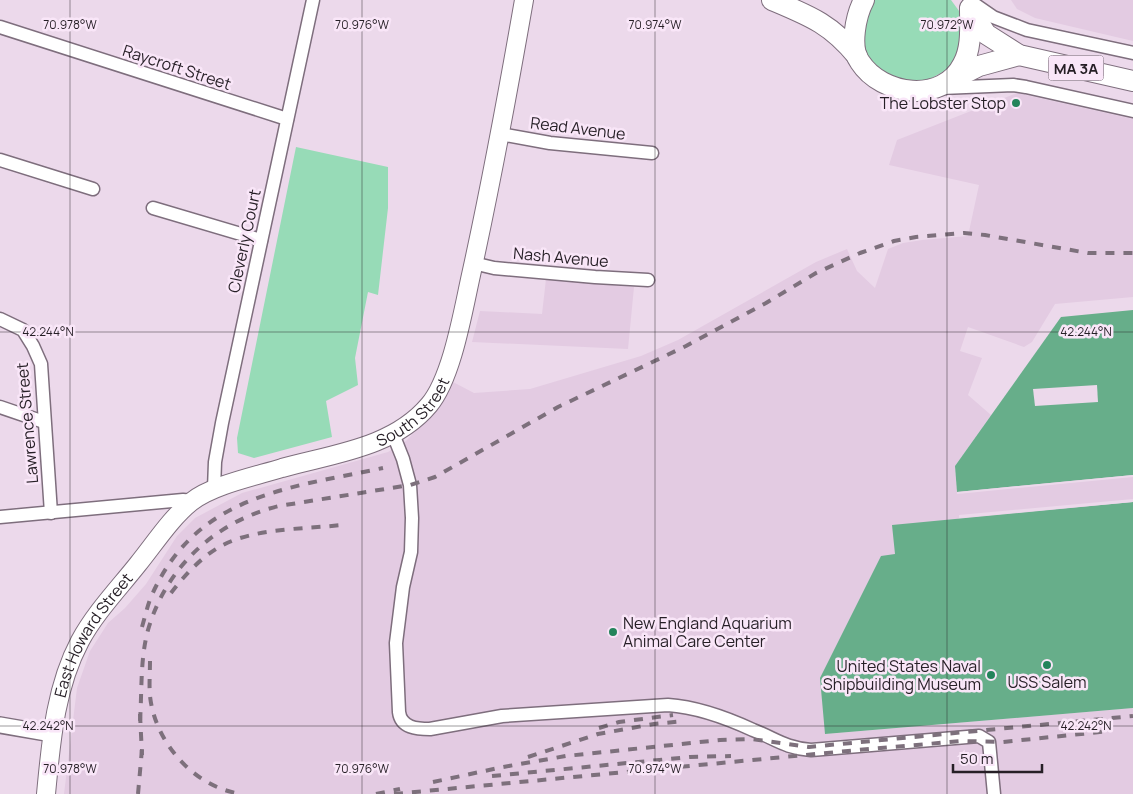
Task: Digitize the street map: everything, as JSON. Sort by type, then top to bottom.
[{"type":"main road","name":"South Street","points":[[192,501],[214,489],[283,468],[353,450],[393,434],[412,423],[430,404],[437,393],[449,363],[462,318],[500,134],[524,0]]},
{"type":"main road","name":"MA 3A","points":[[772,0],[820,21],[844,40],[868,72],[883,82],[900,89],[922,92],[942,85],[979,66],[1019,56]]},
{"type":"main road","points":[[857,56],[856,23],[864,0]]},
{"type":"main road","name":"MA 3A","points":[[967,3],[986,34],[1019,56],[1133,80]]},
{"type":"main road","points":[[942,85],[962,66],[970,43],[967,3]]},
{"type":"main road","name":"East Howard Street","points":[[46,794],[52,734],[60,696],[66,674],[80,641],[98,614],[167,528],[192,501]]},
{"type":"street","name":"Cleverly Court","points":[[214,489],[215,462],[222,423],[313,0]]},
{"type":"street","points":[[967,3],[1012,25],[1133,53]]},
{"type":"street","name":"Raycroft Street","points":[[0,27],[287,119]]},
{"type":"street","points":[[942,85],[1013,85],[1133,111]]},
{"type":"street","name":"Read Avenue","points":[[500,134],[550,143],[652,153]]},
{"type":"street","points":[[0,160],[93,190]]},
{"type":"street","points":[[153,208],[261,240]]},
{"type":"street","name":"Nash Avenue","points":[[473,264],[494,268],[648,280]]},
{"type":"street","name":"Lawrence Street","points":[[0,319],[23,330],[33,346],[40,364],[51,513]]},
{"type":"street","points":[[0,407],[44,422]]},
{"type":"street","points":[[393,434],[403,459],[410,485],[412,518],[411,552],[403,587],[396,643],[399,717],[405,724],[420,729],[430,729],[502,716],[668,705],[704,712],[752,729],[779,744],[805,750],[979,736],[989,742],[994,794]]},
{"type":"street","name":"South Street","points":[[0,517],[184,500],[192,501]]},
{"type":"street","points":[[0,725],[52,734]]},
{"type":"shaded area","points":[[873,0],[951,0],[962,15],[964,45],[948,69],[930,79],[920,81],[901,79],[883,71],[869,59],[865,50],[862,30]]},
{"type":"shaded area","points":[[1011,0],[1133,0],[1133,41],[1035,18],[1017,9]]},
{"type":"shaded area","points":[[1017,93],[1133,119],[1133,297],[1055,304],[1032,342],[1024,347],[968,327],[960,351],[982,358],[968,395],[991,415],[955,466],[957,491],[1133,475],[1133,502],[959,518],[895,554],[826,734],[1133,708],[1133,794],[64,794],[77,688],[90,651],[108,623],[125,608],[146,584],[177,536],[195,518],[242,493],[388,452],[406,441],[440,405],[453,382],[474,393],[530,389],[641,356],[678,340],[816,262],[847,249],[857,271],[875,288],[888,249],[903,243],[968,236],[979,185],[889,165],[897,140]]},
{"type":"shaded area","points":[[296,147],[388,167],[388,208],[378,295],[368,292],[355,358],[358,385],[326,401],[332,437],[254,458],[238,453],[237,438]]},
{"type":"shaded area","points":[[546,279],[634,287],[628,349],[472,342],[480,311],[542,314]]},
{"type":"shaded area","points":[[1133,310],[1133,475],[957,492],[955,466],[1061,317]]},
{"type":"shaded area","points":[[1133,502],[1133,708],[825,734],[820,678],[881,556],[895,554],[892,525]]},
{"type":"pier","points":[[1097,385],[1098,402],[1035,406],[1033,389]]},
{"type":"pier","points":[[1133,475],[1133,477],[957,494],[957,492]]},
{"type":"pier","points":[[1133,499],[1133,502],[959,518],[959,515]]},
{"type":"railway","points":[[140,721],[145,641],[156,607],[167,586],[181,567],[215,535],[234,523],[256,513],[279,506],[410,485],[435,477],[558,407],[686,346],[766,303],[816,273],[860,253],[894,241],[964,233],[1088,253],[1133,253]]},
{"type":"railway","points":[[142,627],[151,597],[170,563],[192,537],[219,517],[248,502],[279,491],[383,468]]},
{"type":"railway","points":[[171,593],[200,561],[214,550],[234,540],[264,532],[342,525]]},
{"type":"railway","points":[[150,661],[150,696],[153,713],[169,746],[180,760],[208,783],[242,794]]},
{"type":"railway","points":[[140,714],[142,755]]},
{"type":"railway","points":[[599,728],[619,722],[673,715]]},
{"type":"railway","points":[[433,782],[566,756],[720,740],[751,739],[809,747],[1133,716]]},
{"type":"railway","points":[[528,757],[598,734],[654,724],[685,721]]},
{"type":"railway","points":[[394,794],[858,750],[962,741],[1003,742],[1110,731]]},
{"type":"railway","points":[[138,794],[142,749]]},
{"type":"railway","points":[[492,776],[690,757],[731,756]]},
{"type":"railway","points":[[376,794],[400,789]]},
{"type":"place","name":"The Lobster Stop","points":[[1016,103]]},
{"type":"place","name":"New England Aquarium Animal Care Center","points":[[613,632]]},
{"type":"place","name":"USS Salem","points":[[1047,665]]},
{"type":"place","name":"United States Naval Shipbuilding Museum","points":[[991,675]]}]
